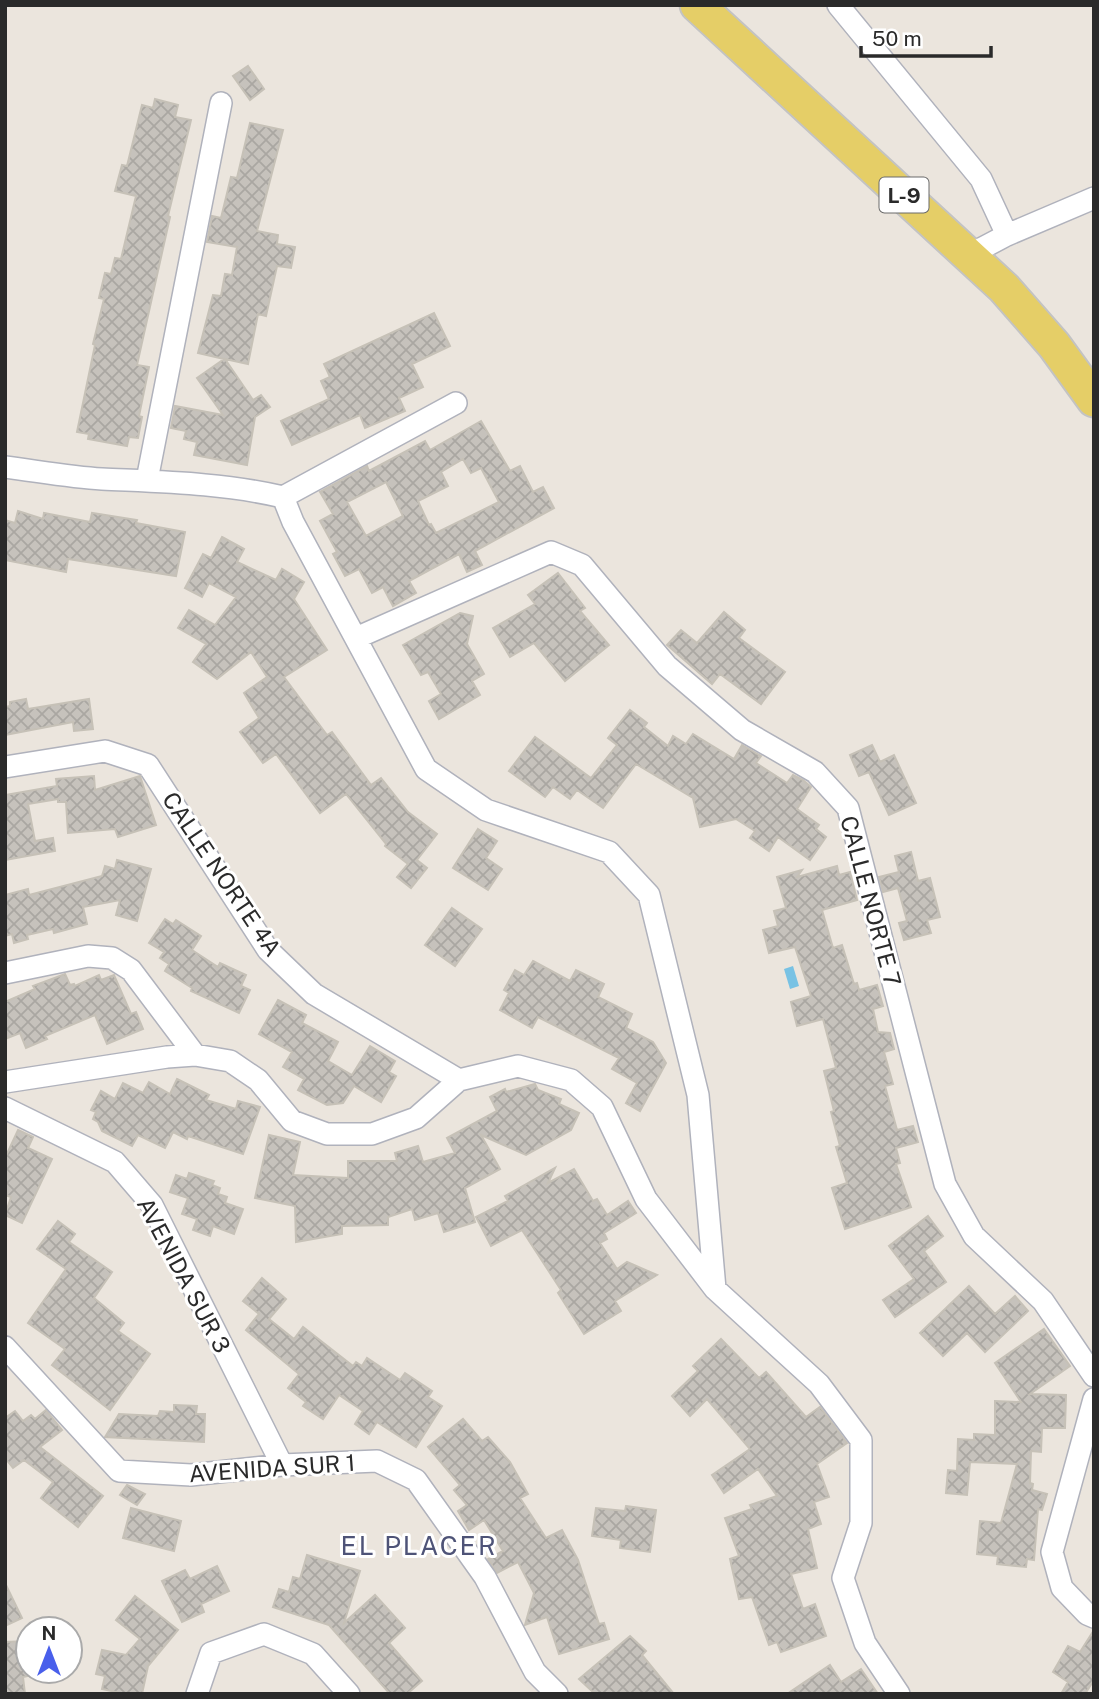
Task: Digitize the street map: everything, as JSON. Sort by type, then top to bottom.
[{"type":"main road","name":"L-9","points":[[697,5],[1004,288],[1054,345],[1094,400]]},
{"type":"street","points":[[838,5],[981,179],[1007,235]]},
{"type":"street","points":[[147,480],[221,103]]},
{"type":"street","points":[[969,255],[1007,235],[1094,198]]},
{"type":"street","points":[[5,467],[100,479],[246,488],[284,497],[456,403]]},
{"type":"street","points":[[284,497],[293,522],[425,769],[486,810],[609,852],[649,895],[698,1095],[716,1289]]},
{"type":"street","name":"CALLE NORTE 7","points":[[356,638],[551,552],[582,565],[667,666],[742,730],[815,772],[848,808],[945,1184],[974,1236],[1043,1301],[1094,1376]]},
{"type":"street","name":"CALLE NORTE 4A","points":[[5,767],[105,751],[148,765],[268,950],[314,994],[459,1080]]},
{"type":"street","points":[[5,974],[88,956],[112,958],[131,970],[195,1055]]},
{"type":"street","points":[[5,1082],[167,1056],[195,1055],[230,1061],[258,1080],[292,1121],[327,1134],[372,1135],[416,1118],[459,1080],[519,1066],[572,1080],[602,1107],[646,1199],[716,1289],[819,1384],[861,1440],[861,1523],[843,1578],[865,1643],[899,1694]]},
{"type":"street","name":"AVENIDA SUR 3","points":[[5,1108],[115,1162],[152,1205],[282,1465]]},
{"type":"street","name":"AVENIDA SUR 1","points":[[5,1347],[118,1471],[191,1475],[282,1465],[377,1461],[416,1480],[485,1577],[535,1672],[557,1694]]},
{"type":"street","points":[[1094,1399],[1052,1552],[1062,1588],[1087,1614],[1094,1617]]},
{"type":"street","points":[[197,1694],[211,1653],[264,1634],[313,1654],[349,1694]]},
{"type":"water","points":[[793,966],[799,986],[790,989],[784,969]]},
{"type":"building","points":[[248,66],[264,89],[250,100],[233,76]]},
{"type":"building","points":[[155,99],[178,105],[175,117],[191,120],[137,365],[149,367],[139,416],[142,417],[138,438],[129,437],[127,446],[88,439],[89,434],[77,432],[104,299],[99,298],[105,273],[111,274],[115,258],[121,259],[136,196],[115,191],[122,165],[127,166],[142,105],[153,108]]},
{"type":"building","points":[[250,123],[283,130],[257,231],[278,235],[277,244],[295,247],[291,268],[277,266],[266,316],[258,314],[248,364],[225,359],[253,400],[261,395],[270,407],[255,417],[247,465],[194,455],[197,442],[184,439],[186,431],[171,428],[175,406],[223,415],[197,378],[224,359],[198,353],[213,295],[221,296],[225,274],[232,275],[237,247],[207,242],[212,216],[221,218],[231,177],[237,178]]},
{"type":"building","points":[[434,313],[450,346],[412,364],[423,387],[399,398],[405,411],[365,428],[360,415],[292,445],[281,421],[329,399],[321,381],[330,377],[324,364]]},
{"type":"building","points":[[481,421],[510,471],[520,466],[533,492],[543,487],[554,508],[475,551],[482,565],[467,572],[459,554],[409,581],[416,593],[393,606],[383,587],[372,593],[359,569],[345,576],[333,554],[337,552],[320,521],[333,514],[320,492],[367,466],[369,471],[425,441],[430,450]],"holes":[[[463,459],[471,473],[481,468],[499,502],[436,533],[431,524],[429,525],[418,501],[448,486],[441,472]],[[386,482],[403,516],[366,536],[347,502]]]},
{"type":"building","points":[[18,511],[43,519],[44,513],[90,522],[92,513],[137,520],[136,523],[185,532],[176,576],[68,559],[66,572],[5,560],[5,520],[15,523]]},
{"type":"building","points":[[222,537],[244,549],[237,562],[276,580],[282,569],[304,582],[294,599],[327,650],[284,677],[327,735],[332,732],[371,785],[381,778],[408,812],[437,834],[417,860],[427,868],[411,888],[397,877],[408,864],[385,846],[346,794],[320,813],[276,754],[263,763],[240,732],[259,718],[244,693],[267,677],[251,652],[217,679],[193,662],[206,644],[178,628],[189,610],[215,625],[236,597],[209,583],[202,597],[185,588],[203,554],[211,558]]},
{"type":"building","points":[[558,573],[585,608],[580,611],[609,645],[565,681],[534,643],[510,657],[493,628],[535,604],[528,595]]},
{"type":"building","points":[[724,612],[745,630],[739,638],[785,672],[761,704],[720,674],[712,684],[667,645],[681,630],[697,643]]},
{"type":"building","points":[[460,613],[473,616],[467,644],[484,674],[472,681],[480,695],[439,719],[429,701],[441,694],[428,672],[421,675],[403,645]]},
{"type":"building","points":[[26,699],[28,709],[89,699],[93,729],[74,731],[73,722],[5,735],[5,707],[10,706],[10,702]]},
{"type":"building","points":[[630,710],[647,723],[644,727],[668,746],[673,736],[686,744],[693,734],[734,759],[742,745],[761,756],[756,763],[787,783],[793,775],[803,780],[811,787],[797,809],[819,825],[816,829],[826,837],[810,860],[778,837],[769,851],[750,838],[755,831],[736,819],[700,827],[693,798],[636,764],[603,808],[577,790],[570,799],[553,787],[545,797],[509,771],[535,737],[591,778],[617,745],[608,738]]},
{"type":"building","points":[[872,745],[880,762],[894,755],[916,803],[889,815],[869,772],[859,776],[850,755]]},
{"type":"building","points":[[94,776],[95,790],[140,776],[156,825],[118,837],[115,829],[68,833],[66,802],[58,802],[58,799],[28,804],[35,841],[53,838],[55,851],[5,860],[5,795],[57,786],[56,779]]},
{"type":"building","points":[[478,829],[497,841],[486,858],[502,869],[488,890],[453,868]]},
{"type":"building","points":[[911,852],[918,881],[930,878],[940,917],[927,920],[931,933],[904,940],[899,923],[907,921],[898,888],[883,892],[879,877],[899,872],[895,856]]},
{"type":"building","points":[[117,860],[151,869],[137,921],[116,915],[120,900],[83,907],[87,924],[54,933],[53,929],[27,935],[28,939],[14,943],[12,934],[5,936],[5,895],[28,889],[29,895],[102,876],[105,866],[115,869]]},
{"type":"building","points":[[837,866],[839,875],[850,872],[857,900],[822,910],[833,948],[842,945],[854,984],[857,983],[859,990],[877,985],[883,1006],[873,1009],[878,1032],[890,1033],[894,1049],[884,1052],[893,1084],[885,1086],[897,1130],[913,1126],[918,1142],[896,1148],[900,1163],[896,1164],[911,1207],[845,1229],[832,1188],[847,1183],[836,1147],[840,1146],[824,1071],[836,1068],[823,1019],[797,1026],[791,1002],[811,996],[795,947],[769,953],[763,930],[778,926],[774,911],[786,908],[777,877],[802,870],[797,877]]},
{"type":"building","points":[[452,908],[482,929],[455,966],[425,945]]},
{"type":"building","points":[[165,919],[173,924],[176,920],[201,936],[192,950],[218,967],[220,963],[246,975],[241,986],[250,990],[239,1013],[191,991],[192,988],[165,971],[169,964],[160,958],[164,952],[149,943]]},
{"type":"building","points":[[533,961],[570,981],[576,970],[604,984],[598,997],[632,1014],[626,1028],[653,1042],[666,1063],[640,1111],[626,1103],[637,1083],[612,1069],[619,1058],[538,1017],[532,1028],[500,1010],[509,993],[504,990],[515,970],[524,975]]},
{"type":"building","points":[[65,974],[70,985],[75,986],[99,975],[101,980],[114,975],[131,1014],[136,1012],[143,1029],[107,1044],[95,1015],[45,1036],[47,1039],[26,1048],[20,1033],[5,1039],[5,1002],[35,989],[33,986]]},
{"type":"building","points":[[278,1000],[306,1015],[302,1023],[338,1042],[328,1061],[352,1075],[370,1046],[395,1061],[389,1072],[396,1076],[381,1102],[354,1086],[343,1103],[327,1105],[298,1090],[304,1079],[283,1067],[292,1052],[259,1034]]},
{"type":"building","points":[[177,1079],[209,1095],[206,1100],[236,1109],[238,1101],[260,1107],[243,1154],[188,1136],[187,1139],[173,1132],[165,1148],[138,1135],[132,1146],[102,1131],[98,1122],[93,1119],[96,1112],[91,1110],[101,1091],[115,1099],[123,1083],[143,1093],[149,1082],[170,1094]]},
{"type":"building","points":[[535,1084],[538,1090],[561,1099],[559,1104],[579,1113],[571,1130],[526,1155],[481,1135],[500,1169],[465,1188],[475,1222],[444,1232],[438,1213],[415,1220],[412,1209],[388,1217],[388,1225],[342,1226],[342,1234],[296,1242],[295,1206],[255,1198],[269,1135],[300,1142],[293,1175],[348,1178],[348,1161],[397,1161],[395,1153],[418,1146],[423,1162],[455,1153],[447,1138],[497,1111],[490,1097],[505,1089],[506,1092]]},
{"type":"building","points":[[18,1130],[33,1137],[28,1148],[52,1159],[22,1223],[5,1215],[11,1197],[5,1195],[5,1158]]},
{"type":"building","points":[[555,1168],[548,1183],[574,1169],[593,1201],[597,1199],[607,1215],[628,1201],[636,1213],[604,1233],[607,1239],[600,1243],[617,1269],[627,1262],[657,1275],[615,1301],[621,1311],[584,1334],[558,1293],[561,1290],[522,1230],[491,1246],[476,1217],[508,1201],[505,1196]]},
{"type":"building","points":[[189,1173],[214,1181],[212,1185],[220,1188],[218,1194],[227,1197],[225,1203],[243,1209],[234,1234],[213,1226],[210,1236],[193,1230],[197,1219],[182,1214],[188,1198],[170,1192],[176,1175],[187,1179]]},
{"type":"building","points":[[928,1216],[943,1236],[924,1251],[946,1282],[895,1317],[883,1300],[914,1279],[889,1246]]},
{"type":"building","points":[[58,1221],[75,1234],[69,1242],[112,1272],[94,1298],[124,1323],[118,1331],[150,1354],[110,1410],[52,1365],[65,1349],[28,1323],[66,1269],[37,1249]]},
{"type":"building","points":[[262,1278],[286,1299],[269,1319],[294,1339],[303,1327],[353,1366],[356,1362],[362,1366],[367,1358],[400,1380],[405,1373],[432,1391],[428,1397],[442,1406],[416,1447],[377,1422],[369,1434],[355,1424],[363,1411],[339,1395],[323,1419],[303,1406],[306,1402],[288,1388],[299,1374],[246,1330],[259,1314],[243,1301]]},
{"type":"building","points":[[969,1286],[995,1314],[1015,1296],[1028,1311],[985,1352],[967,1333],[943,1356],[920,1333]]},
{"type":"building","points":[[1044,1329],[1070,1366],[1030,1394],[1066,1395],[1065,1428],[1042,1428],[1041,1452],[1031,1451],[1032,1490],[1047,1494],[1042,1510],[1038,1509],[1034,1560],[1027,1559],[1026,1567],[997,1564],[998,1556],[977,1554],[980,1521],[1001,1523],[1017,1464],[970,1462],[967,1495],[946,1493],[948,1470],[957,1471],[958,1439],[974,1440],[974,1434],[995,1435],[995,1401],[1021,1402],[995,1363]]},
{"type":"building","points":[[721,1339],[759,1378],[766,1372],[806,1417],[820,1407],[847,1443],[817,1464],[829,1497],[814,1502],[821,1524],[808,1529],[817,1568],[791,1574],[803,1609],[815,1604],[826,1636],[781,1652],[777,1642],[769,1645],[752,1597],[739,1599],[730,1559],[739,1556],[725,1518],[752,1509],[750,1505],[777,1496],[758,1469],[724,1493],[712,1475],[750,1449],[707,1399],[690,1416],[672,1396],[698,1371],[693,1366]]},
{"type":"building","points":[[174,1405],[197,1406],[196,1414],[205,1414],[204,1442],[105,1437],[119,1414],[158,1416],[160,1411],[174,1412]]},
{"type":"building","points":[[46,1410],[62,1430],[40,1447],[103,1496],[78,1527],[41,1498],[53,1482],[24,1460],[13,1468],[5,1458],[5,1418],[15,1411],[23,1421],[31,1415],[35,1419]]},
{"type":"building","points":[[463,1419],[482,1441],[488,1437],[510,1462],[528,1494],[520,1498],[546,1538],[562,1530],[578,1560],[599,1624],[604,1623],[609,1639],[559,1654],[547,1617],[525,1625],[534,1593],[518,1562],[497,1573],[488,1559],[503,1551],[484,1520],[469,1530],[458,1511],[467,1505],[454,1490],[460,1485],[428,1447]]},
{"type":"building","points":[[127,1485],[145,1494],[137,1505],[120,1495]]},
{"type":"building","points":[[626,1506],[656,1510],[650,1552],[620,1548],[621,1540],[592,1536],[596,1508],[625,1511]]},
{"type":"building","points":[[131,1508],[181,1521],[174,1551],[123,1538]]},
{"type":"building","points":[[307,1555],[360,1571],[344,1623],[375,1595],[405,1628],[389,1643],[422,1681],[407,1694],[390,1694],[329,1625],[273,1607],[279,1589],[289,1592],[293,1577],[300,1579]]},
{"type":"building","points":[[217,1566],[229,1591],[201,1604],[204,1612],[182,1622],[162,1581],[185,1570],[190,1579]]},
{"type":"building","points":[[5,1583],[21,1615],[14,1615],[14,1622],[5,1626]]},
{"type":"building","points":[[135,1596],[178,1630],[148,1666],[142,1694],[125,1694],[102,1689],[105,1676],[96,1674],[102,1650],[126,1655],[140,1639],[116,1620]]},
{"type":"building","points":[[1094,1630],[1094,1680],[1085,1694],[1061,1694],[1068,1682],[1053,1672],[1068,1646],[1080,1652]]},
{"type":"building","points":[[630,1636],[646,1651],[642,1655],[674,1694],[595,1694],[579,1679]]},
{"type":"building","points":[[5,1642],[14,1642],[14,1685],[24,1685],[25,1694],[5,1694]]},
{"type":"building","points":[[830,1665],[841,1682],[861,1669],[878,1694],[787,1694]]},
{"type":"district","name":"EL PLACER","points":[[419,1545]]}]
